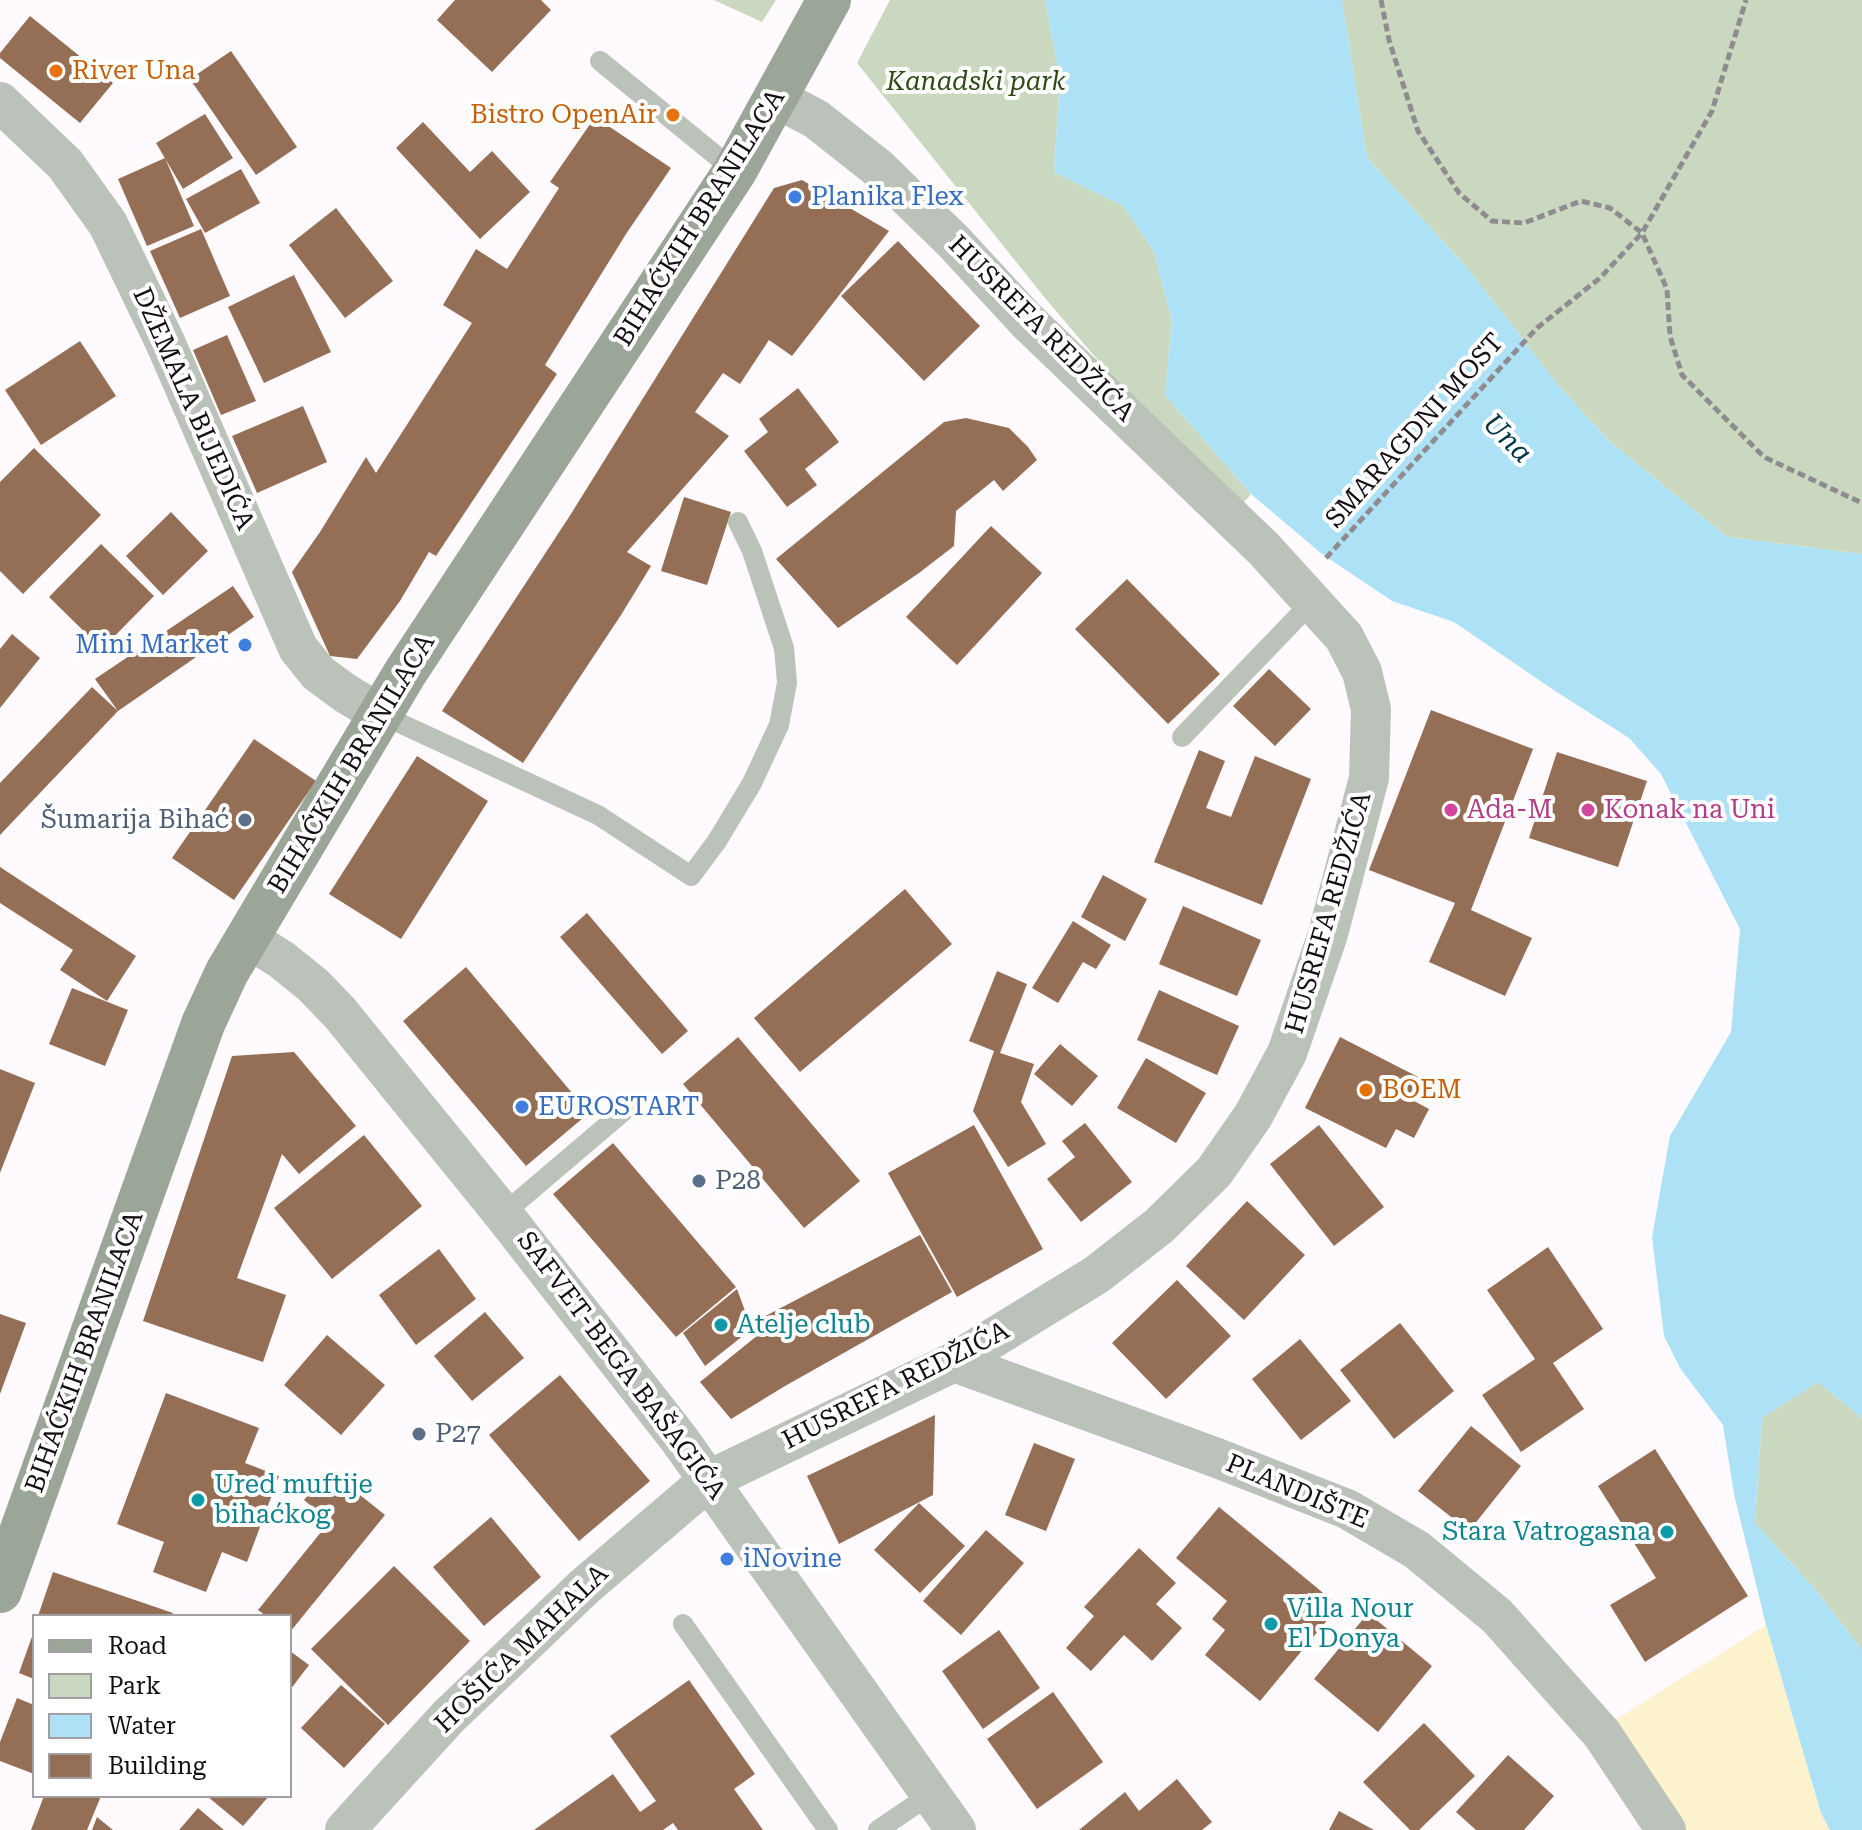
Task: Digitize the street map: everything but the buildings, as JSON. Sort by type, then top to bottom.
[{"type":"main road","name":"BIHAĆKIH BRANILACA","points":[[0,1591],[203,1024],[227,972],[414,660],[735,171],[829,0]]},
{"type":"street","name":"HUSREFA REDŽIĆA","points":[[709,1480],[954,1362],[1096,1275],[1159,1226],[1214,1172],[1253,1116],[1287,1053],[1328,934],[1369,778],[1371,709],[1362,672],[1344,637],[1264,549],[1026,320],[953,241],[878,168],[816,119],[776,98]]},
{"type":"street","name":"DŽEMALA BIJEDIĆA","points":[[0,102],[65,164],[108,224],[165,342],[298,648],[318,673],[380,714]]},
{"type":"street","name":"SAFVET-BEGA BAŠAGIĆA","points":[[246,937],[313,985],[340,1013],[503,1214],[709,1480],[956,1830]]},
{"type":"street","name":"PLANDIŠTE","points":[[954,1362],[1347,1509],[1417,1550],[1497,1616],[1602,1734],[1666,1830]]},
{"type":"street","name":"HOŠIĆA MAHALA","points":[[345,1830],[448,1717],[584,1587],[709,1480]]},
{"type":"lane","points":[[600,61],[735,171]]},
{"type":"lane","points":[[380,714],[598,815],[691,876],[717,841],[752,783],[779,725],[787,683],[784,648],[752,551],[738,522]]},
{"type":"lane","points":[[1182,737],[1312,602]]},
{"type":"lane","points":[[503,1214],[624,1111]]},
{"type":"lane","points":[[683,1624],[828,1830]]},
{"type":"lane","points":[[878,1830],[931,1794]]},
{"type":"path","points":[[1381,0],[1389,40],[1418,131],[1459,193],[1492,221],[1524,223],[1581,201],[1610,208],[1642,233],[1667,289],[1670,336],[1682,375],[1764,457],[1862,503]]},
{"type":"path","name":"SMARAGDNI MOST","points":[[1324,561],[1537,328],[1600,278],[1642,233],[1712,111],[1746,0]]},
{"type":"green space","points":[[714,0],[776,0],[762,22]]},
{"type":"green space","name":"Kanadski park","points":[[890,0],[1045,0],[1060,80],[1054,172],[1123,206],[1154,251],[1172,321],[1165,395],[1251,494],[1231,517],[1045,298],[857,63]]},
{"type":"green space","points":[[1342,0],[1862,0],[1862,554],[1727,537],[1608,440],[1558,385],[1469,270],[1367,158]]},
{"type":"green space","points":[[1818,1382],[1862,1418],[1862,1650],[1815,1589],[1755,1523],[1762,1418]]},
{"type":"sand","points":[[1766,1625],[1821,1813],[1830,1830],[1666,1830],[1615,1720]]},
{"type":"water","name":"Una","points":[[1045,0],[1342,0],[1367,158],[1469,270],[1558,385],[1608,440],[1727,537],[1862,554],[1862,1418],[1818,1382],[1762,1418],[1755,1523],[1815,1589],[1862,1650],[1862,1830],[1830,1830],[1821,1813],[1766,1625],[1734,1494],[1723,1425],[1680,1368],[1664,1336],[1652,1237],[1670,1136],[1731,1032],[1740,929],[1661,774],[1629,738],[1454,622],[1392,601],[1322,554],[1251,494],[1165,395],[1172,321],[1154,251],[1123,206],[1054,172],[1060,80]]},
{"type":"place","name":"River Una","points":[[56,71]]},
{"type":"place","name":"Bistro OpenAir","points":[[673,115]]},
{"type":"place","name":"Planika Flex","points":[[795,197]]},
{"type":"place","name":"Mini Market","points":[[245,645]]},
{"type":"place","name":"Ada-M","points":[[1451,810]]},
{"type":"place","name":"Konak na Uni","points":[[1588,810]]},
{"type":"place","name":"Šumarija Bihać","points":[[245,820]]},
{"type":"place","name":"BOEM","points":[[1366,1090]]},
{"type":"place","name":"EUROSTART","points":[[522,1107]]},
{"type":"place","name":"P28","points":[[699,1181]]},
{"type":"place","name":"Atelje club","points":[[721,1325]]},
{"type":"place","name":"P27","points":[[419,1434]]},
{"type":"place","name":"Ured muftije bihaćkog","points":[[198,1500]]},
{"type":"place","name":"Stara Vatrogasna","points":[[1667,1532]]},
{"type":"place","name":"iNovine","points":[[727,1559]]},
{"type":"place","name":"Villa Nour El Donya","points":[[1271,1624]]}]
